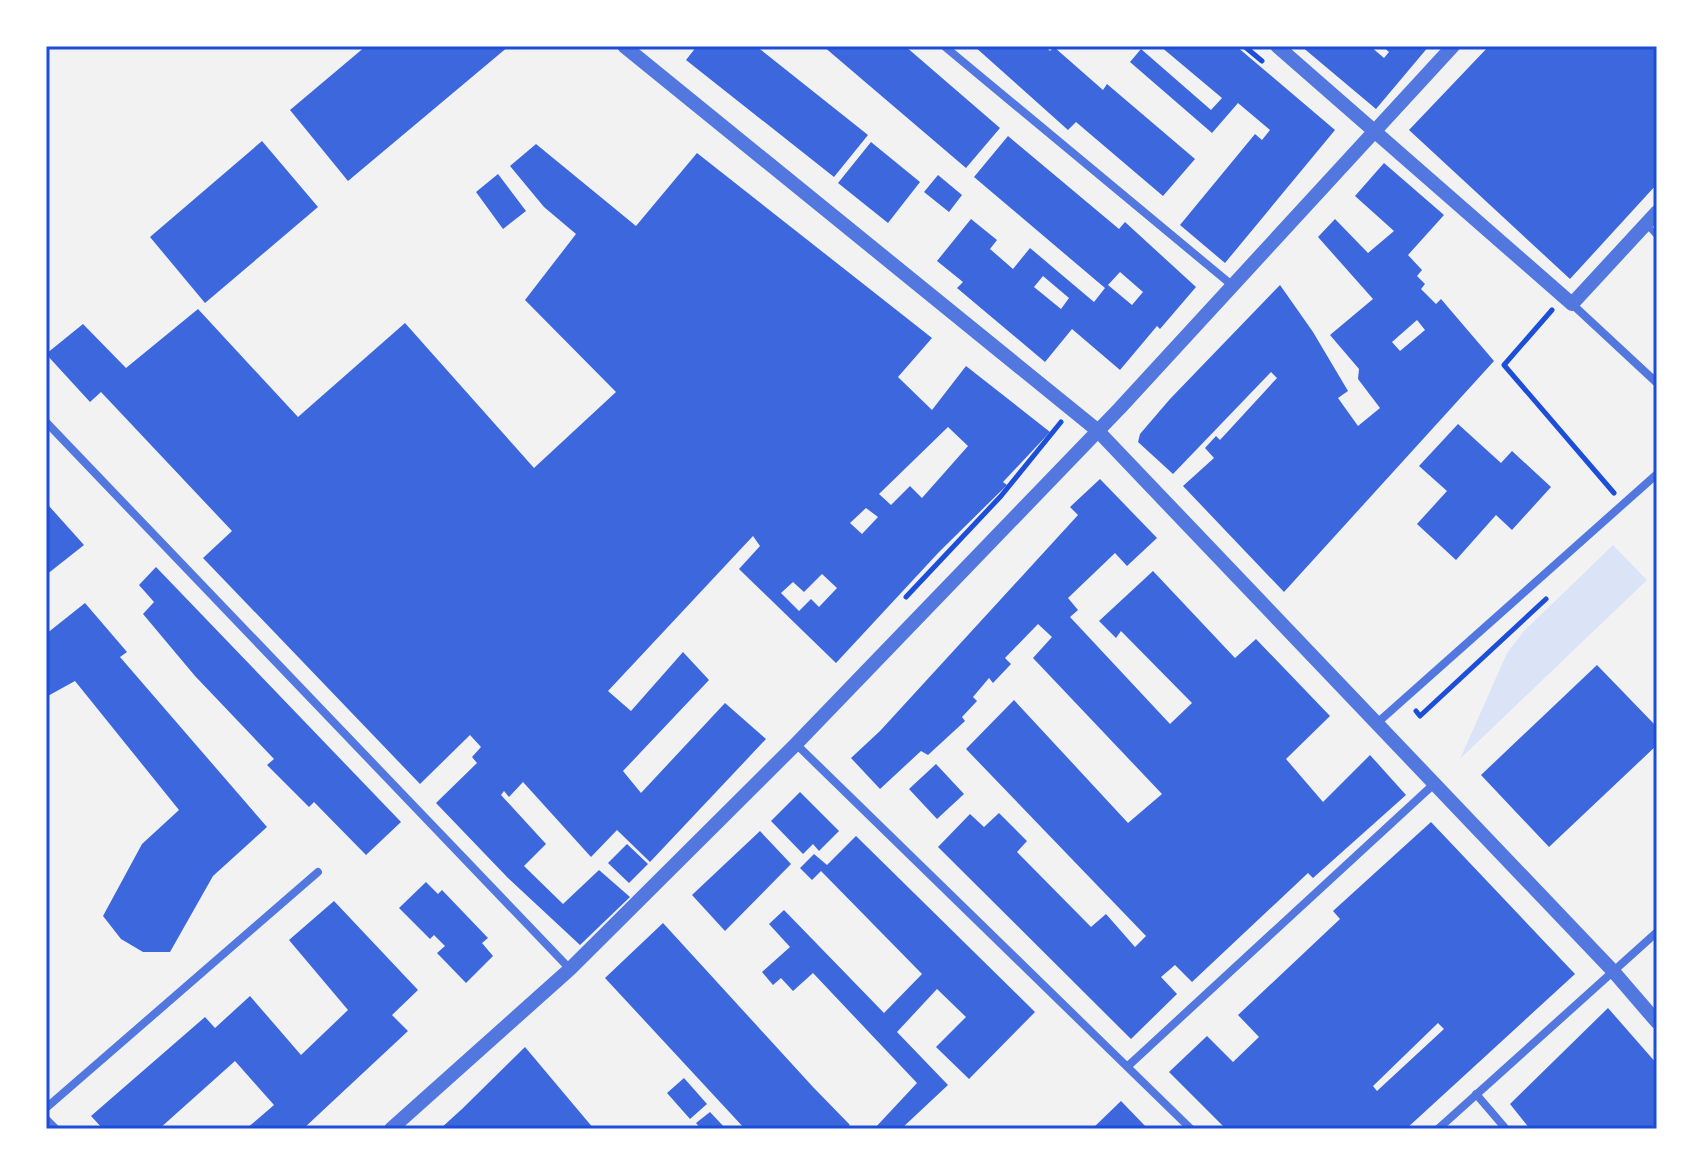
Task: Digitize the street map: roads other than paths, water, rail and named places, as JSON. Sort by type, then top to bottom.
[{"type":"street","points":[[624,46],[1097,430],[1613,971],[1657,1022]]},
{"type":"street","points":[[944,46],[1233,287]]},
{"type":"street","points":[[1277,46],[1572,304],[1657,383]]},
{"type":"street","points":[[391,1129],[570,969],[796,744],[1233,287],[1453,46]]},
{"type":"street","points":[[1572,304],[1657,212]]},
{"type":"street","points":[[46,422],[570,969]]},
{"type":"street","points":[[1375,724],[1657,474]]},
{"type":"street","points":[[796,744],[1191,1129]]},
{"type":"street","points":[[1128,1066],[1434,784]]},
{"type":"street","points":[[46,1108],[318,872]]},
{"type":"street","points":[[1438,1129],[1657,932]]},
{"type":"street","points":[[1476,1094],[1506,1129]]},
{"type":"street","points":[[46,1119],[56,1129]]},
{"type":"lane","points":[[1646,224],[1657,236]]}]
